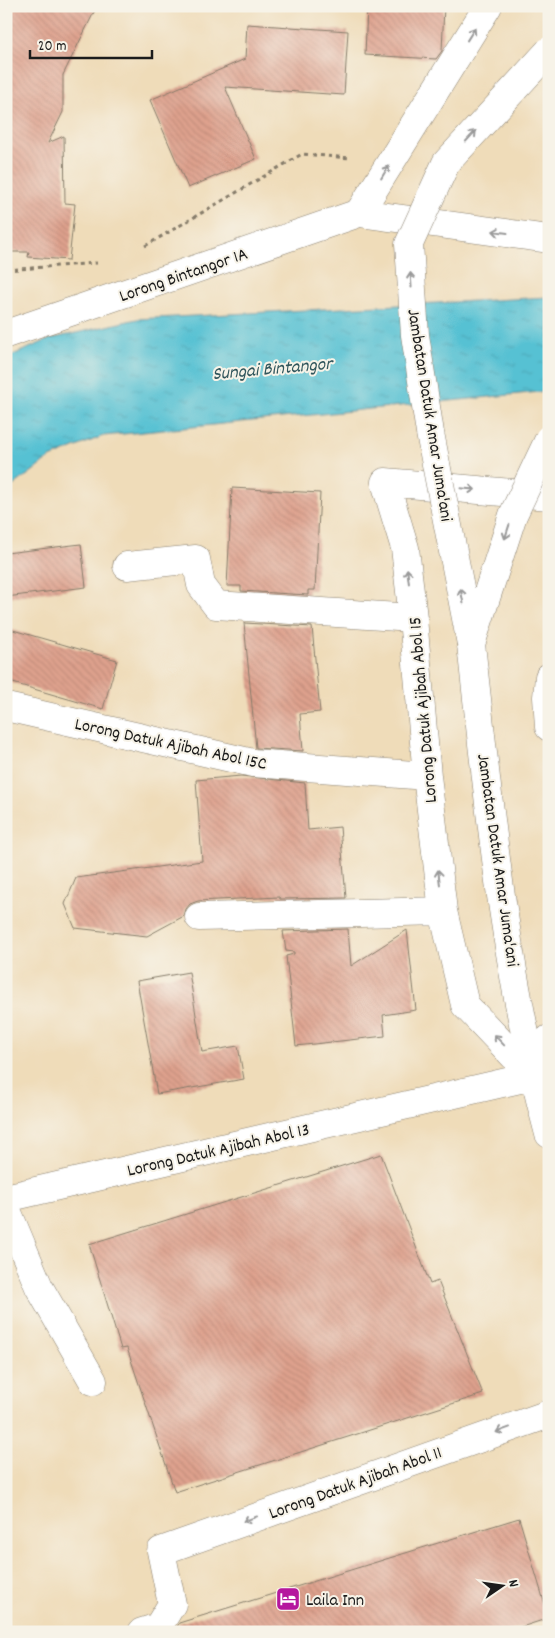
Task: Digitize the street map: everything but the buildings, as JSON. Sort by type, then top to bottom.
[{"type":"street","points":[[488,6],[359,213],[549,239]]},
{"type":"street","name":"Jambatan Datuk Amar Juma'ani","points":[[549,51],[446,163],[409,244],[415,335],[430,433],[471,644],[496,869],[533,1076],[549,1134]]},
{"type":"street","name":"Lorong Bintangor 1A","points":[[6,334],[359,213]]},
{"type":"street","name":"Jambatan Datuk Amar Juma'ani","points":[[471,644],[513,515],[549,440]]},
{"type":"street","name":"Lorong Datuk Ajibah Abol 15","points":[[533,1076],[465,1006],[443,911],[427,776],[405,548],[385,482],[549,496]]},
{"type":"street","points":[[127,566],[196,559],[201,585],[216,605],[413,618]]},
{"type":"street","points":[[549,677],[547,697],[549,727]]},
{"type":"street","name":"Lorong Datuk Ajibah Abol 15C","points":[[6,707],[253,763],[427,776]]},
{"type":"street","points":[[199,916],[443,911]]},
{"type":"street","points":[[533,1076],[549,1040]]},
{"type":"street","name":"Lorong Datuk Ajibah Abol 13","points":[[6,1198],[533,1076]]},
{"type":"street","points":[[6,1208],[39,1287],[93,1381]]},
{"type":"street","name":"Lorong Datuk Ajibah Abol 11","points":[[142,1632],[158,1627],[172,1604],[161,1551],[549,1414]]},
{"type":"path","points":[[137,251],[302,154],[391,162]]},
{"type":"path","points":[[6,270],[102,262]]},
{"type":"water","name":"Sungai Bintangor","points":[[549,297],[549,391],[103,436],[50,458],[6,491],[6,358],[50,339],[137,319]]},
{"type":"place","name":"Laila Inn","points":[[288,1599]]}]
